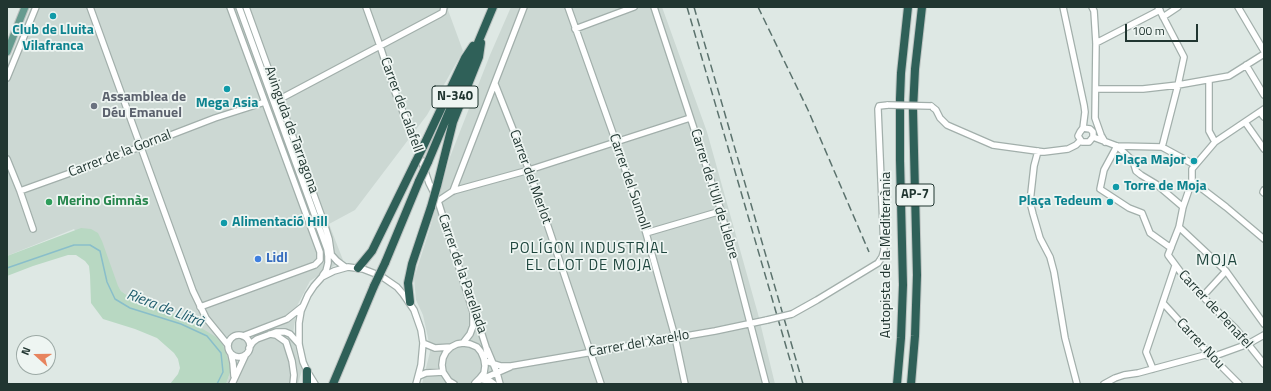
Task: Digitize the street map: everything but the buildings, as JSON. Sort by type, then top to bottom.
[{"type":"highway","name":"N-340","points":[[333,383],[493,7]]},
{"type":"highway","name":"Autopista de la Mediterrània","points":[[897,384],[903,292],[900,99],[901,73],[908,7]]},
{"type":"highway","name":"Autopista de la Mediterrània","points":[[911,384],[915,336],[917,276],[913,110],[915,69],[922,7]]},
{"type":"highway","points":[[358,268],[372,251],[465,58],[482,32]]},
{"type":"highway","points":[[410,302],[408,282],[412,264],[434,204],[437,186],[454,122],[480,57],[482,32]]},
{"type":"highway","points":[[307,371],[307,384]]},
{"type":"main road","points":[[7,52],[25,7]]},
{"type":"street","points":[[7,78],[36,7]]},
{"type":"street","points":[[90,7],[188,280],[206,318],[228,345],[234,373],[232,383]]},
{"type":"street","name":"Avinguda de Tarragona","points":[[200,308],[315,265],[320,260],[320,252],[230,7]]},
{"type":"street","name":"Avinguda de Tarragona","points":[[239,7],[327,249],[328,263],[326,271],[322,277]]},
{"type":"street","name":"Avinguda de Tarragona","points":[[246,7],[323,220],[329,239],[331,255]]},
{"type":"street","name":"Carrer de Calafell","points":[[366,7],[395,92],[415,142],[429,183],[434,204]]},
{"type":"street","points":[[280,99],[440,14],[443,12],[444,7]]},
{"type":"street","points":[[453,191],[524,7]]},
{"type":"street","name":"Carrer del Sumoll","points":[[568,7],[616,142],[646,233],[675,337],[685,384]]},
{"type":"street","points":[[575,29],[634,7]]},
{"type":"street","name":"Carrer de l'Ull de Llebre","points":[[654,7],[721,211],[766,384]]},
{"type":"street","points":[[1063,7],[1083,95],[1085,112],[1083,128],[1079,134],[1080,141],[1076,146],[1068,149],[1044,152],[1038,151],[1034,166],[1030,202],[1040,238],[1050,258],[1054,272],[1065,338],[1077,384]]},
{"type":"street","points":[[1092,7],[1094,11],[1096,43],[1096,89],[1094,114],[1105,142]]},
{"type":"street","points":[[1163,17],[1178,7]]},
{"type":"street","points":[[1238,7],[1264,51]]},
{"type":"street","points":[[1096,43],[1159,9],[1184,58],[1162,146]]},
{"type":"street","points":[[1096,89],[1142,89],[1178,85],[1229,76],[1264,54]]},
{"type":"street","points":[[1246,65],[1264,95]]},
{"type":"street","points":[[1209,80],[1209,131],[1215,142]]},
{"type":"street","name":"Carrer del Merlot","points":[[495,84],[529,170],[601,384]]},
{"type":"street","name":"Carrer de la Gornal","points":[[20,191],[215,118],[265,102]]},
{"type":"street","name":"Carrer del Xarel·lo","points":[[511,366],[751,325],[792,314],[878,264],[884,250],[879,106],[931,106],[936,110],[940,118],[947,125],[987,144],[1038,151]]},
{"type":"street","points":[[1117,146],[1104,170],[1100,189],[1129,208],[1142,213],[1150,233],[1171,248],[1179,227],[1183,207],[1192,181],[1192,169],[1215,142],[1262,111],[1264,118]]},
{"type":"street","points":[[434,204],[453,191],[529,170],[690,118]]},
{"type":"street","points":[[1245,122],[1264,149]]},
{"type":"street","points":[[1080,141],[1087,143],[1091,141],[1097,124]]},
{"type":"street","points":[[1083,128],[1090,129],[1093,135],[1105,142],[1117,146],[1162,146],[1195,165]]},
{"type":"street","points":[[1117,146],[1133,161],[1136,171],[1156,184],[1183,207]]},
{"type":"street","points":[[7,159],[33,229]]},
{"type":"street","points":[[1192,181],[1264,238]]},
{"type":"street","name":"Carrer de la Parellada","points":[[434,204],[486,347],[497,372],[500,384]]},
{"type":"street","points":[[646,233],[721,211]]},
{"type":"street","name":"Avinguda de Tarragona","points":[[306,214],[318,237],[328,263]]},
{"type":"street","points":[[1179,227],[1226,271],[1264,324]]},
{"type":"street","name":"Carrer de Penafel","points":[[1171,248],[1168,255],[1175,266],[1212,306],[1236,329],[1264,362]]},
{"type":"street","name":"Avinguda de Tarragona","points":[[327,249],[331,255],[345,267]]},
{"type":"street","points":[[1152,369],[1146,352],[1175,266]]},
{"type":"street","points":[[315,384],[307,371],[302,358],[299,344],[299,316],[302,306],[314,286],[322,277],[345,267],[358,268],[381,276],[389,281],[410,302],[421,330],[423,343],[419,376],[416,384]]},
{"type":"street","points":[[1203,296],[1226,271]]},
{"type":"street","name":"Carrer Nou","points":[[1163,303],[1212,357],[1239,384]]},
{"type":"street","points":[[214,327],[228,336],[243,336],[287,319],[302,306]]},
{"type":"street","points":[[463,343],[470,334],[473,326],[473,312]]},
{"type":"street","points":[[232,383],[245,355],[253,342],[257,339],[276,332],[285,332],[290,334],[299,344]]},
{"type":"street","points":[[270,334],[276,335],[286,342],[292,361],[294,375],[293,384]]},
{"type":"street","points":[[1104,384],[1124,375],[1138,373],[1205,355],[1212,357],[1248,344],[1264,335]]},
{"type":"street","points":[[243,336],[248,340],[249,348]]},
{"type":"street","points":[[228,345],[230,340],[234,337]]},
{"type":"street","points":[[423,343],[435,348],[451,347]]},
{"type":"street","points":[[446,384],[442,365],[443,358],[451,347],[457,344],[470,344],[476,347],[482,352],[484,360],[493,364],[511,366]]},
{"type":"street","name":"Carrer de la Parellada","points":[[476,382],[484,373],[486,347]]},
{"type":"street","points":[[231,354],[237,357],[245,355]]},
{"type":"street","points":[[476,382],[511,366]]},
{"type":"street","points":[[419,376],[426,373],[444,374],[454,384]]},
{"type":"street","points":[[476,382],[490,381],[494,384]]},
{"type":"shaded area","points":[[31,7],[449,7],[448,10],[463,51],[427,115],[355,210],[329,224],[343,260],[310,281],[297,306],[293,334],[297,355],[302,370],[298,384],[226,384],[231,370],[121,291],[74,229],[7,256],[7,66]]},
{"type":"shaded area","points":[[511,7],[662,7],[707,132],[758,314],[775,384],[422,384],[430,352],[423,315],[416,300],[414,278],[450,157],[490,55]]},
{"type":"green space","points":[[81,228],[91,229],[98,233],[121,291],[128,296],[188,320],[216,337],[222,343],[231,370],[226,384],[170,384],[178,374],[180,368],[178,359],[174,353],[157,338],[103,319],[91,303],[89,266],[85,261],[76,255],[68,255],[7,276],[7,256]]},
{"type":"waterway","name":"Riera de Llitrà","points":[[7,268],[74,245],[90,245],[100,251],[107,282],[115,299],[130,308],[181,324],[207,336],[221,353],[223,372],[217,384]]},
{"type":"railway","points":[[687,7],[797,384]]},
{"type":"railway","points":[[694,7],[803,384]]},
{"type":"railway","points":[[758,7],[808,110],[869,252]]},
{"type":"place","name":"Club de Lluita Vilafranca","points":[[53,16]]},
{"type":"place","name":"Mega Asia","points":[[227,89]]},
{"type":"place","name":"Assamblea de Déu Emanuel","points":[[94,106]]},
{"type":"place","name":"Plaça Major","points":[[1194,161]]},
{"type":"place","name":"Torre de Moja","points":[[1116,187]]},
{"type":"place","name":"Merino Gimnàs","points":[[49,202]]},
{"type":"place","name":"Plaça Tedeum","points":[[1110,202]]},
{"type":"place","name":"Alimentació Hill","points":[[224,223]]},
{"type":"place","name":"Lidl","points":[[258,259]]},
{"type":"district","name":"POLÍGON INDUSTRIAL EL CLOT DE MOJA","points":[[589,258]]},
{"type":"district","name":"MOJA","points":[[1217,261]]}]
